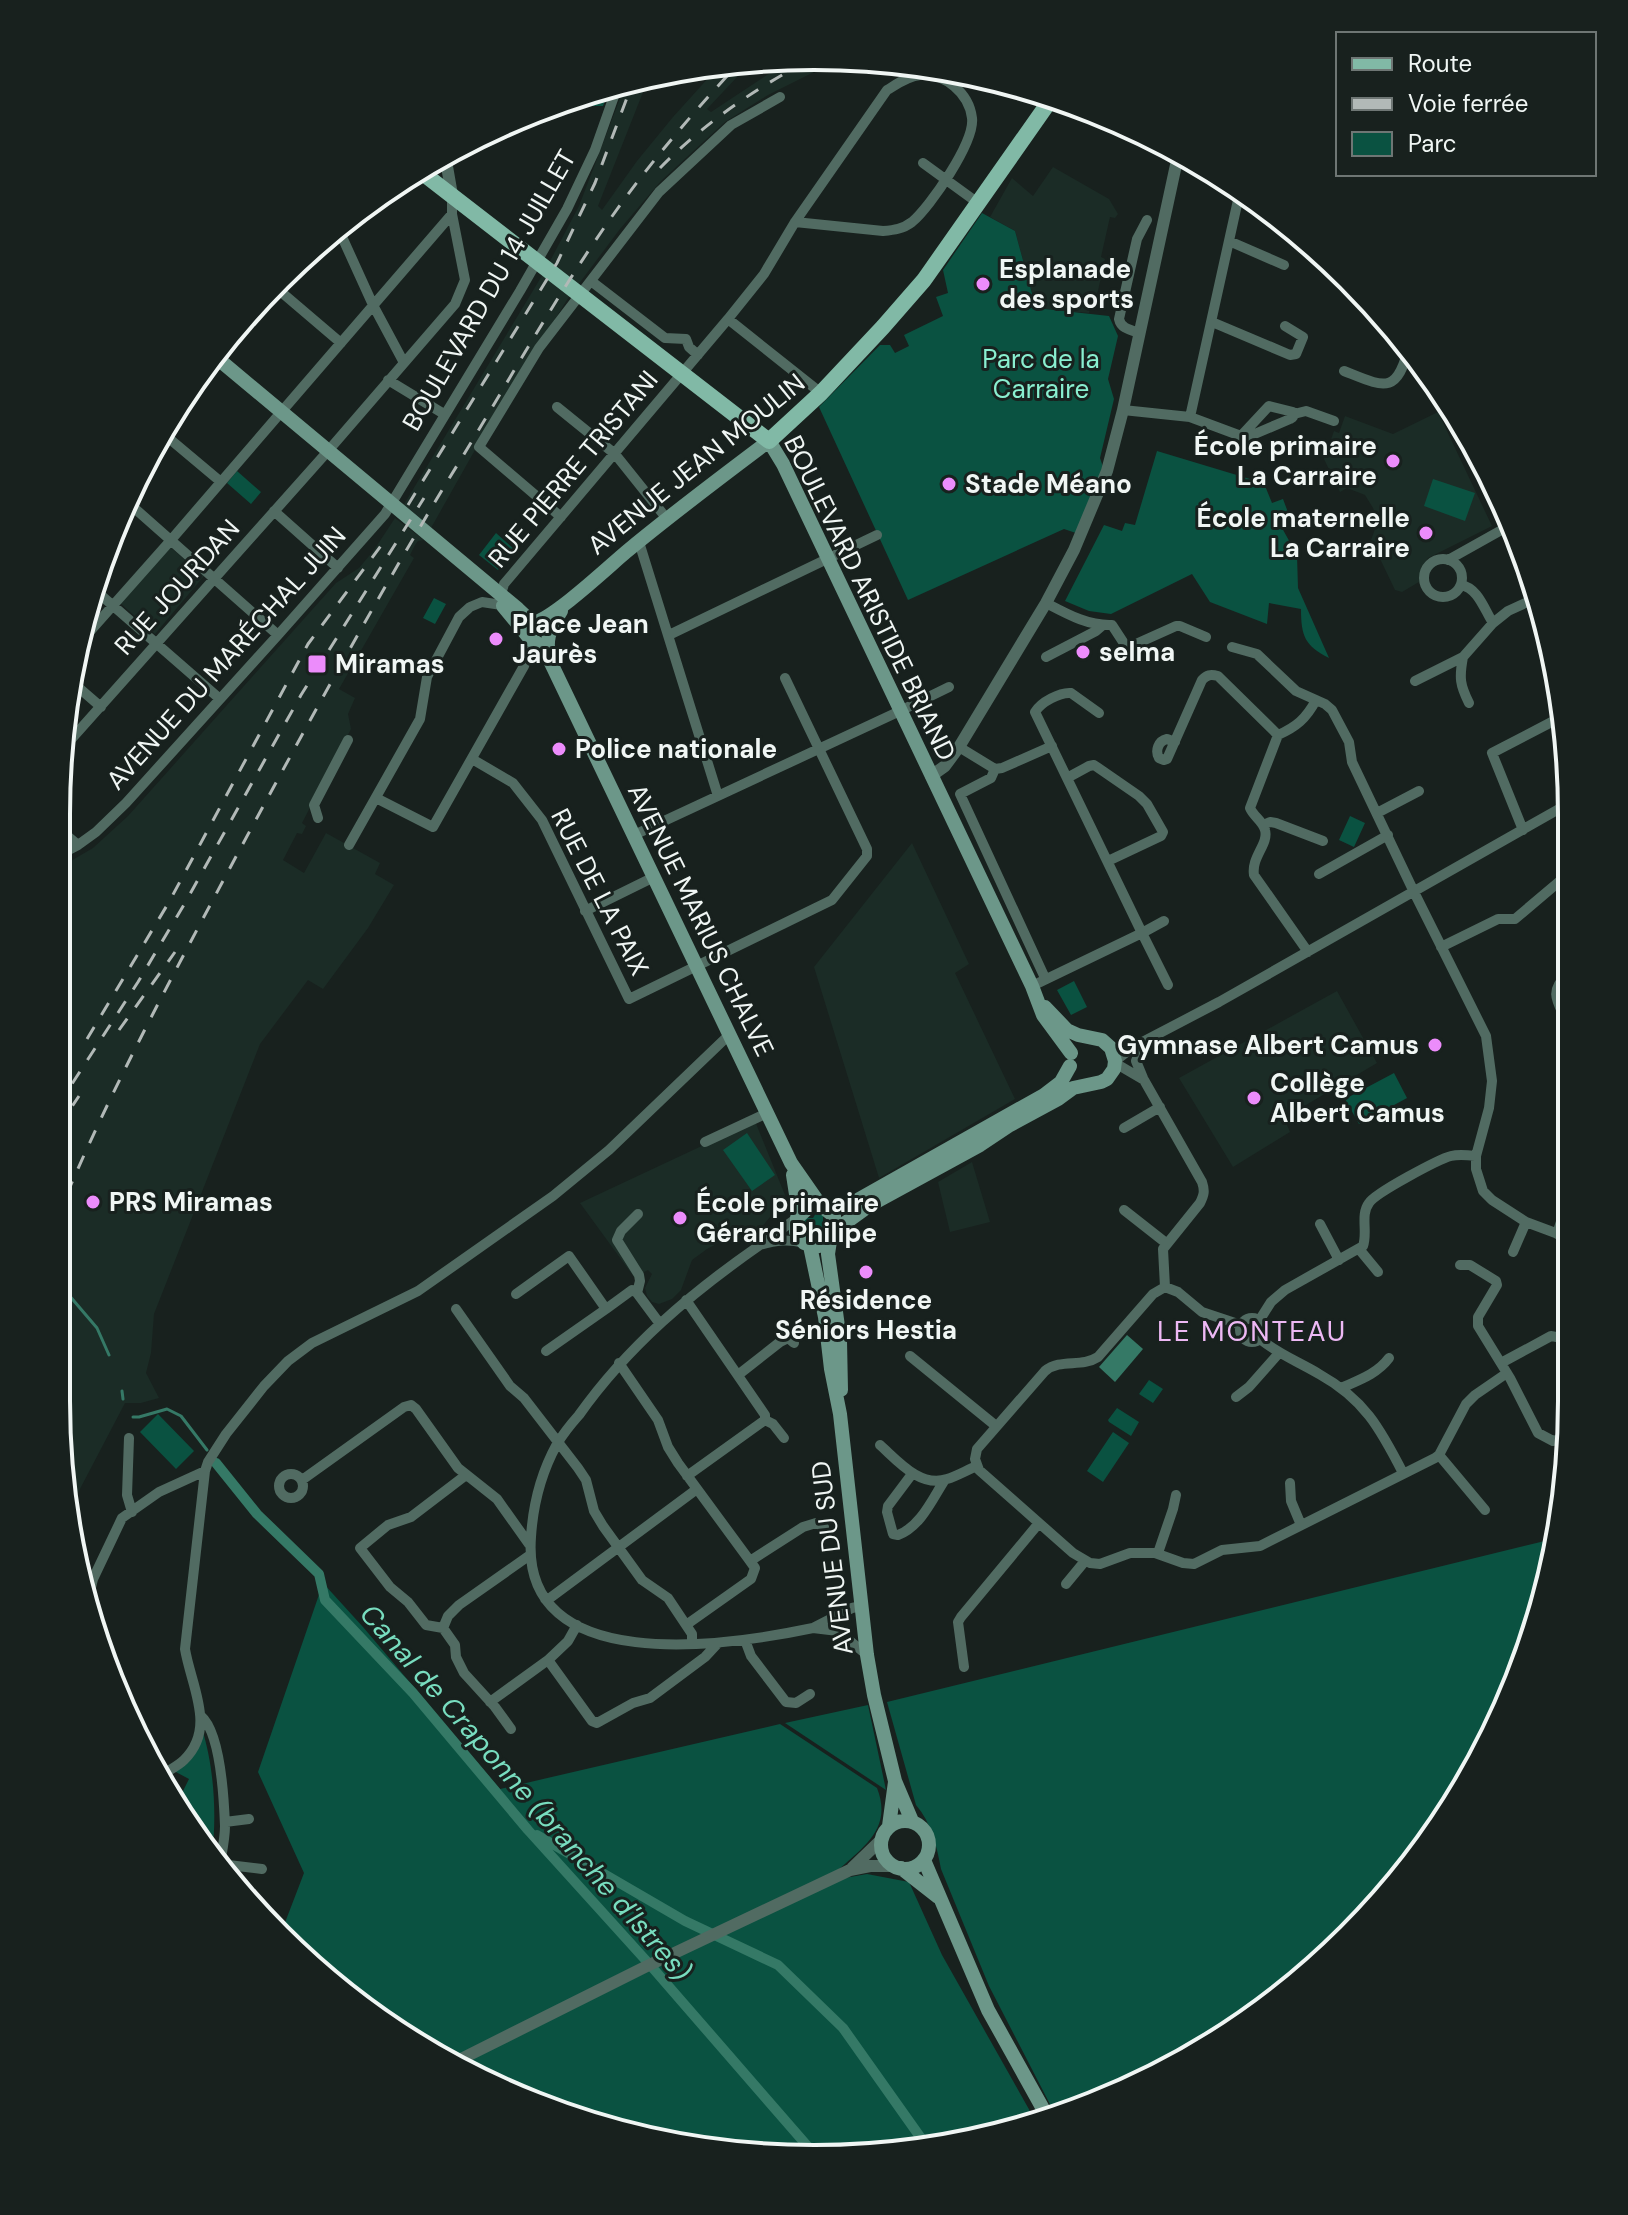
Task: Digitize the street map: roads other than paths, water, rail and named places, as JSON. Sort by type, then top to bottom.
[{"type":"main road","name":"AVENUE JEAN MOULIN","points":[[538,633],[569,600],[667,519],[769,441],[821,393],[924,280],[1046,107]]},
{"type":"main road","name":"BOULEVARD ARISTIDE BRIAND","points":[[429,178],[769,441],[783,464],[931,776],[1038,982],[1038,1000],[1043,1015],[1070,1059]]},
{"type":"main road","points":[[223,363],[538,633]]},
{"type":"main road","points":[[498,596],[518,609],[538,633]]},
{"type":"main road","name":"AVENUE MARIUS CHALVE","points":[[538,633],[791,1163],[823,1207]]},
{"type":"main road","name":"BOULEVARD ARISTIDE BRIAND","points":[[1038,1000],[1067,1030],[1089,1038]]},
{"type":"main road","points":[[1096,1038],[1107,1044],[1114,1054],[1113,1067],[1101,1082],[1073,1088],[980,1145],[870,1205],[850,1217],[821,1246],[807,1244],[796,1232],[798,1216],[809,1207],[845,1207],[1044,1095],[1061,1082],[1078,1043],[1096,1038]]},
{"type":"main road","points":[[1070,1059],[1079,1079],[1089,1084]]},
{"type":"main road","name":"AVENUE MARIUS CHALVE","points":[[791,1163],[798,1216]]},
{"type":"main road","points":[[823,1207],[836,1221],[833,1236]]},
{"type":"main road","name":"AVENUE DU SUD","points":[[833,1236],[828,1254],[840,1341],[840,1414]]},
{"type":"main road","name":"AVENUE DU SUD","points":[[807,1244],[825,1317],[840,1414],[867,1655],[895,1781]]},
{"type":"main road","points":[[895,1781],[912,1821]]},
{"type":"main road","points":[[895,1781],[889,1826],[881,1840],[884,1855],[939,1898]]},
{"type":"main road","points":[[889,1826],[896,1822],[912,1821],[928,1837],[924,1860],[911,1868],[898,1867]]},
{"type":"main road","points":[[924,1860],[988,2010],[1043,2109]]},
{"type":"street","name":"RUE PIERRE TRISTANI","points":[[498,596],[504,584],[764,274],[795,222],[887,90],[914,76]]},
{"type":"street","name":"RUE PIERRE TRISTANI","points":[[945,179],[962,156],[970,138],[972,119],[959,90],[949,82]]},
{"type":"street","name":"BOULEVARD DU 14 JUILLET","points":[[386,512],[567,209],[595,150],[614,97]]},
{"type":"street","points":[[561,517],[479,447],[539,348],[659,192],[731,125],[780,97]]},
{"type":"street","points":[[923,163],[978,203]]},
{"type":"street","points":[[931,776],[945,766],[959,747],[1046,603],[1085,529],[1107,471],[1123,410],[1176,165]]},
{"type":"street","points":[[447,167],[452,195]]},
{"type":"street","points":[[795,222],[895,230],[914,220],[945,179]]},
{"type":"street","name":"RUE JOURDAN","points":[[74,736],[455,304],[465,280],[452,214],[452,195]]},
{"type":"street","points":[[1190,417],[1237,203]]},
{"type":"street","points":[[93,628],[452,214]]},
{"type":"street","points":[[1140,333],[1124,327],[1119,319],[1137,239],[1147,220]]},
{"type":"street","points":[[343,239],[403,361]]},
{"type":"street","points":[[1229,241],[1284,265]]},
{"type":"street","points":[[591,281],[665,338],[686,339],[698,355]]},
{"type":"street","points":[[283,293],[341,343]]},
{"type":"street","points":[[728,319],[821,393]]},
{"type":"street","points":[[1212,322],[1290,355],[1296,354],[1303,337],[1285,326]]},
{"type":"street","points":[[1344,371],[1378,385],[1398,378],[1404,361]]},
{"type":"street","points":[[388,380],[444,414]]},
{"type":"street","points":[[1241,436],[1269,406],[1291,410],[1294,414]]},
{"type":"street","points":[[557,407],[615,454],[667,519]]},
{"type":"street","points":[[1123,410],[1190,417],[1241,436],[1250,436],[1306,411],[1334,421]]},
{"type":"street","points":[[171,440],[221,482]]},
{"type":"street","points":[[136,509],[278,635]]},
{"type":"street","points":[[274,511],[338,568]]},
{"type":"street","name":"AVENUE DU MARÉCHAL JUIN","points":[[70,849],[96,832],[126,803],[386,512]]},
{"type":"street","points":[[1448,560],[1458,567],[1461,585],[1452,595],[1440,597],[1425,587],[1424,574],[1430,563],[1448,560],[1501,530]]},
{"type":"street","points":[[669,635],[877,535]]},
{"type":"street","points":[[639,542],[718,796]]},
{"type":"street","points":[[1461,585],[1474,591],[1493,623]]},
{"type":"street","points":[[349,845],[420,719],[427,677],[459,617],[475,604],[498,596]]},
{"type":"street","points":[[102,597],[220,699]]},
{"type":"street","points":[[1415,681],[1463,657],[1493,623],[1508,611],[1527,602]]},
{"type":"street","points":[[1046,603],[1085,621],[1115,627],[1127,648],[1176,626],[1206,637]]},
{"type":"street","points":[[1046,657],[1103,625]]},
{"type":"street","points":[[376,798],[433,827],[524,666],[538,633]]},
{"type":"street","points":[[1232,647],[1262,656],[1296,691],[1332,710],[1349,742],[1352,762],[1486,1036],[1492,1081],[1489,1108],[1476,1156],[1476,1169],[1483,1191],[1526,1222],[1557,1234],[1558,1231]]},
{"type":"street","points":[[1463,657],[1461,686],[1469,703]]},
{"type":"street","points":[[1175,742],[1202,680],[1212,674],[1218,676],[1278,735]]},
{"type":"street","points":[[697,966],[832,900],[867,856],[867,849],[785,678]]},
{"type":"street","points":[[634,835],[949,687]]},
{"type":"street","points":[[81,689],[101,707]]},
{"type":"street","points":[[1099,713],[1066,692],[1039,706],[1035,712],[1168,985]]},
{"type":"street","points":[[1308,952],[1254,875],[1252,866],[1265,837],[1263,825],[1250,808],[1278,735],[1293,729],[1316,700]]},
{"type":"street","points":[[1523,830],[1492,753],[1552,722]]},
{"type":"street","points":[[318,818],[314,805],[348,740]]},
{"type":"street","points":[[959,747],[995,769],[1052,746]]},
{"type":"street","name":"RUE DE LA PAIX","points":[[472,759],[513,783],[542,820],[629,999],[697,966]]},
{"type":"street","points":[[1067,778],[1094,765],[1139,796],[1163,832],[1161,836],[1108,861]]},
{"type":"street","points":[[995,769],[991,778],[960,794],[1038,982],[1164,921]]},
{"type":"street","points":[[1377,813],[1419,791]]},
{"type":"street","points":[[1113,1067],[1137,1046],[1558,810]]},
{"type":"street","points":[[1263,825],[1276,823],[1323,841]]},
{"type":"street","points":[[1319,874],[1388,835]]},
{"type":"street","points":[[70,838],[78,845]]},
{"type":"street","points":[[585,911],[654,877]]},
{"type":"street","points":[[1441,947],[1498,919],[1515,919],[1558,883]]},
{"type":"street","points":[[169,1770],[184,1760],[200,1728],[202,1708],[189,1673],[185,1649],[205,1471],[226,1434],[288,1361],[312,1343],[418,1291],[553,1196],[609,1150],[730,1034]]},
{"type":"street","points":[[1107,1044],[1137,1046]]},
{"type":"street","points":[[1137,1046],[1138,1070],[1204,1189],[1200,1203],[1163,1249],[1165,1287]]},
{"type":"street","points":[[1113,1067],[1144,1080]]},
{"type":"street","points":[[1124,1128],[1160,1107]]},
{"type":"street","points":[[705,1142],[767,1113]]},
{"type":"street","points":[[1259,1321],[1271,1302],[1285,1290],[1359,1249],[1365,1240],[1366,1209],[1370,1200],[1447,1157],[1476,1156]]},
{"type":"street","points":[[1124,1210],[1166,1243]]},
{"type":"street","points":[[637,1293],[639,1275],[617,1240],[621,1231],[638,1214]]},
{"type":"street","points":[[798,1216],[686,1300],[660,1324],[619,1363],[558,1442],[538,1492],[532,1521],[530,1564],[536,1585],[545,1599],[570,1622],[594,1634],[632,1642],[718,1643],[813,1628],[838,1631],[854,1628],[863,1622]]},
{"type":"street","points":[[1513,1252],[1526,1222]]},
{"type":"street","points":[[1320,1224],[1339,1260]]},
{"type":"street","points":[[760,1245],[779,1240],[807,1244]]},
{"type":"street","points":[[1359,1249],[1378,1272]]},
{"type":"street","points":[[516,1294],[569,1256],[606,1309]]},
{"type":"street","points":[[1460,1265],[1470,1265],[1496,1281],[1497,1285],[1477,1322],[1538,1433],[1556,1440]]},
{"type":"street","points":[[1165,1287],[1178,1292],[1202,1312],[1241,1325]]},
{"type":"street","points":[[1165,1287],[1153,1294],[1101,1354],[1090,1362],[1052,1365],[977,1449],[975,1459],[979,1470],[1090,1563],[1100,1564],[1130,1553],[1158,1553],[1194,1564],[1232,1547],[1260,1546],[1403,1473],[1428,1464],[1439,1455],[1466,1404],[1475,1395],[1504,1368],[1551,1336],[1558,1337]]},
{"type":"street","points":[[546,1351],[632,1290],[660,1324]]},
{"type":"street","points":[[686,1300],[765,1415],[765,1420]]},
{"type":"street","points":[[456,1309],[510,1386],[524,1398],[586,1480],[594,1511],[642,1580],[668,1598],[692,1634],[692,1644]]},
{"type":"street","points":[[1259,1321],[1249,1319],[1241,1325],[1240,1333],[1245,1340],[1252,1342],[1260,1339]]},
{"type":"street","points":[[1259,1321],[1263,1330],[1260,1339]]},
{"type":"street","points":[[738,1375],[780,1342],[788,1338],[794,1343]]},
{"type":"street","points":[[1260,1339],[1341,1388],[1375,1421],[1403,1473]]},
{"type":"street","points":[[1236,1397],[1279,1353]]},
{"type":"street","points":[[910,1356],[996,1426]]},
{"type":"street","points":[[1341,1388],[1372,1374],[1389,1358]]},
{"type":"street","points":[[619,1363],[658,1420],[668,1447],[687,1476],[755,1568],[751,1579],[686,1625]]},
{"type":"street","points":[[302,1480],[411,1405],[458,1468],[497,1499],[530,1550]]},
{"type":"street","points":[[687,1476],[765,1420]]},
{"type":"street","points":[[765,1420],[773,1424],[784,1438]]},
{"type":"street","points":[[129,1438],[127,1495],[132,1512]]},
{"type":"street","points":[[880,1445],[912,1474],[929,1479],[944,1481],[977,1466]]},
{"type":"street","points":[[1439,1455],[1485,1510]]},
{"type":"street","points":[[92,1582],[122,1518],[159,1492],[205,1471]]},
{"type":"street","points":[[912,1474],[888,1506],[893,1534],[898,1535],[909,1529],[919,1519],[944,1481]]},
{"type":"street","points":[[466,1475],[411,1517],[388,1525],[360,1548],[390,1587],[408,1602],[426,1625],[443,1628],[455,1645],[456,1657],[464,1673],[511,1729]]},
{"type":"street","points":[[1290,1483],[1291,1501],[1301,1525]]},
{"type":"street","points":[[545,1599],[697,1489]]},
{"type":"street","points":[[1158,1553],[1176,1495]]},
{"type":"street","points":[[750,1561],[803,1527],[816,1523],[824,1527]]},
{"type":"street","points":[[964,1667],[958,1622],[1039,1523]]},
{"type":"street","points":[[443,1628],[448,1616],[459,1605],[530,1550]]},
{"type":"street","points":[[1066,1584],[1085,1561]]},
{"type":"street","points":[[813,1628],[861,1606]]},
{"type":"street","points":[[490,1702],[548,1660],[568,1641],[577,1625]]},
{"type":"street","points":[[838,1631],[867,1655]]},
{"type":"street","points":[[745,1640],[751,1656],[786,1702],[796,1703],[810,1694]]},
{"type":"street","points":[[548,1660],[592,1721],[597,1723],[633,1703],[650,1698],[705,1657],[718,1643]]},
{"type":"street","points":[[201,1716],[208,1722],[217,1746],[225,1822],[222,1851]]},
{"type":"street","points":[[225,1822],[249,1819]]},
{"type":"street","points":[[850,1870],[881,1840]]},
{"type":"street","points":[[233,1866],[262,1869]]},
{"type":"street","points":[[465,2057],[850,1870],[870,1866],[898,1867]]},
{"type":"waterway","name":"Canal de Craponne (branche d'Istres)","points":[[70,1296],[97,1328],[109,1355]]},
{"type":"waterway","name":"Canal de Craponne (branche d'Istres)","points":[[122,1391],[123,1399]]},
{"type":"waterway","name":"Canal de Craponne (branche d'Istres)","points":[[133,1417],[167,1409],[181,1416],[207,1450]]},
{"type":"waterway","name":"Canal de Craponne (branche d'Istres)","points":[[216,1463],[257,1514],[319,1574],[325,1600],[413,1693],[528,1830],[806,2145]]},
{"type":"waterway","points":[[537,1835],[685,1921],[778,1965],[843,2028],[921,2137]]},
{"type":"railway","points":[[660,168],[694,136],[731,108],[790,71]]},
{"type":"railway","points":[[70,1188],[115,1090],[180,963],[306,727],[420,527],[600,234],[665,147],[728,75]]},
{"type":"railway","points":[[408,505],[557,263],[595,183],[629,93]]},
{"type":"railway","points":[[70,1087],[138,982],[301,695],[424,498]]},
{"type":"railway","points":[[87,1039],[169,902],[308,644],[386,539]]},
{"type":"railway","points":[[119,1030],[175,952]]},
{"type":"railway","points":[[70,1110],[79,1096]]},
{"type":"place","name":"Esplanade des sports","points":[[983,284]]},
{"type":"place","name":"École primaire La Carraire","points":[[1393,461]]},
{"type":"place","name":"Stade Méano","points":[[949,484]]},
{"type":"place","name":"École maternelle La Carraire","points":[[1426,533]]},
{"type":"place","name":"Place Jean Jaurès","points":[[496,639]]},
{"type":"place","name":"selma","points":[[1083,652]]},
{"type":"place","name":"Miramas","points":[[317,664]]},
{"type":"place","name":"Police nationale","points":[[559,749]]},
{"type":"place","name":"Gymnase Albert Camus","points":[[1435,1045]]},
{"type":"place","name":"Collège Albert Camus","points":[[1254,1098]]},
{"type":"place","name":"PRS Miramas","points":[[93,1202]]},
{"type":"place","name":"École primaire Gérard Philipe","points":[[680,1218]]},
{"type":"place","name":"Résidence Séniors Hestia","points":[[866,1272]]},
{"type":"district","name":"LE MONTEAU","points":[[1252,1331]]},
{"type":"park label","name":"Parc de la Carraire","points":[[1041,374]]}]
